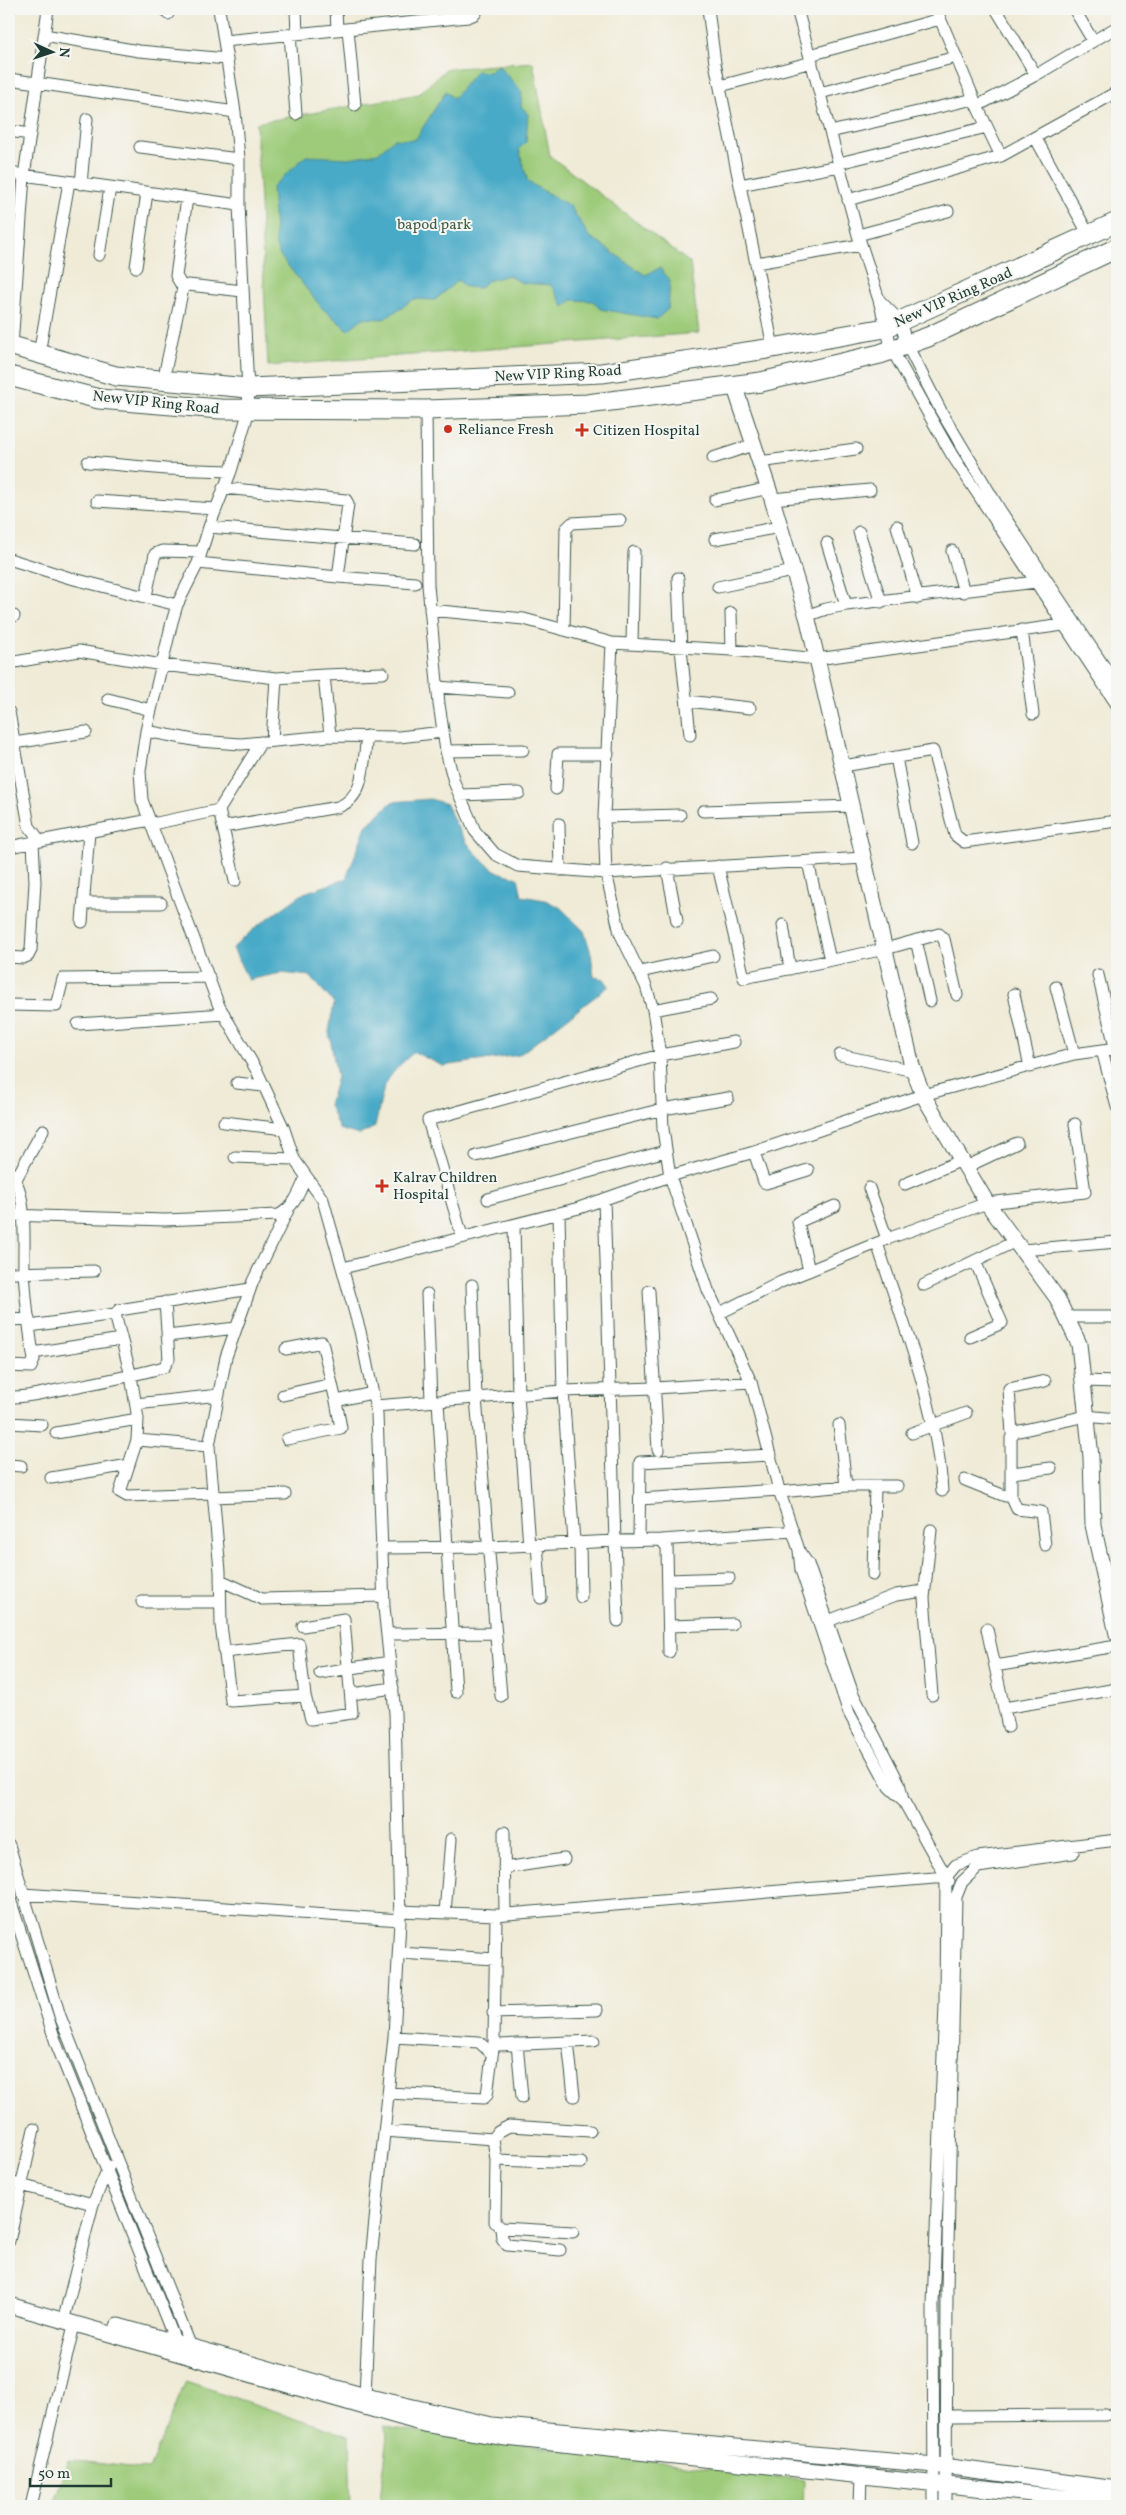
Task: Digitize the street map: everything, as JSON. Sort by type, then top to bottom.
[{"type":"main road","name":"New VIP Ring Road","points":[[11,345],[116,376],[248,388],[602,373],[773,348],[892,324],[1117,222]]},
{"type":"main road","name":"New VIP Ring Road","points":[[9,376],[99,399],[249,410],[426,410],[587,404],[760,382],[899,348],[1117,248]]},
{"type":"street","points":[[11,345],[24,176],[48,9]]},
{"type":"street","points":[[219,9],[235,112],[239,159],[239,205],[249,410],[231,471],[215,509],[200,557],[177,605],[146,731],[140,771],[142,800],[224,1014],[284,1129],[294,1159],[323,1200],[360,1331],[375,1406],[383,1596],[393,1688],[400,1916],[394,2037],[371,2259],[365,2396]]},
{"type":"street","points":[[296,9],[294,34],[296,114]]},
{"type":"street","points":[[336,9],[342,29],[355,105]]},
{"type":"street","points":[[224,41],[468,17],[475,14],[478,9]]},
{"type":"street","points":[[708,9],[720,86],[773,348]]},
{"type":"street","points":[[797,9],[859,240],[879,300],[892,324],[899,348],[952,455],[1036,582],[1117,686]]},
{"type":"street","points":[[996,9],[1036,75]]},
{"type":"street","points":[[1074,9],[1093,41]]},
{"type":"street","points":[[720,86],[811,58],[938,14],[975,102],[1001,156]]},
{"type":"street","points":[[830,132],[975,102],[1036,75],[1117,27]]},
{"type":"street","points":[[44,35],[139,51],[227,59]]},
{"type":"street","points":[[820,93],[956,57]]},
{"type":"street","points":[[9,79],[235,112]]},
{"type":"street","points":[[848,200],[1001,156],[1117,92]]},
{"type":"street","points":[[81,184],[87,119]]},
{"type":"street","points":[[740,186],[839,165],[987,127]]},
{"type":"street","points":[[9,131],[30,134]]},
{"type":"street","points":[[1034,137],[1089,235]]},
{"type":"street","points":[[140,147],[239,159]]},
{"type":"street","points":[[9,173],[239,205]]},
{"type":"street","points":[[39,354],[69,182]]},
{"type":"street","points":[[99,255],[110,188]]},
{"type":"street","points":[[136,267],[147,193]]},
{"type":"street","points":[[163,381],[183,288],[176,276],[187,198]]},
{"type":"street","points":[[756,262],[859,240],[948,210]]},
{"type":"street","points":[[183,288],[188,285],[243,291]]},
{"type":"street","points":[[879,300],[892,324],[899,348],[941,411],[1117,705]]},
{"type":"street","points":[[734,385],[770,494],[806,616],[914,1071],[923,1095],[987,1203],[1057,1298],[1079,1344],[1091,1457],[1093,1525],[1116,1627]]},
{"type":"street","points":[[426,410],[428,584],[443,732],[446,751],[460,795],[475,831],[495,854],[518,866],[606,873],[864,858]]},
{"type":"street","points":[[713,458],[753,444]]},
{"type":"street","points":[[759,462],[856,449]]},
{"type":"street","points":[[88,462],[166,469],[231,471]]},
{"type":"street","points":[[223,488],[346,500],[348,504],[338,577]]},
{"type":"street","points":[[715,500],[770,494],[870,490]]},
{"type":"street","points":[[97,501],[215,509]]},
{"type":"street","points":[[564,630],[566,529],[572,523],[620,520]]},
{"type":"street","points":[[897,526],[918,598]]},
{"type":"street","points":[[209,527],[415,544]]},
{"type":"street","points":[[715,539],[780,527]]},
{"type":"street","points":[[859,532],[881,602]]},
{"type":"street","points":[[827,543],[846,605]]},
{"type":"street","points":[[146,596],[155,554],[162,551],[338,577],[415,584]]},
{"type":"street","points":[[952,551],[964,592]]},
{"type":"street","points":[[632,644],[634,552]]},
{"type":"street","points":[[9,558],[70,578],[177,605]]},
{"type":"street","points":[[718,587],[793,570]]},
{"type":"street","points":[[678,578],[681,649],[690,735]]},
{"type":"street","points":[[806,616],[846,605],[918,598],[1036,582]]},
{"type":"street","points":[[430,610],[524,619],[612,643],[681,649],[732,650],[817,659],[1069,623]]},
{"type":"street","points":[[731,613],[732,650]]},
{"type":"street","points":[[1022,630],[1033,714]]},
{"type":"street","points":[[612,643],[604,817],[606,873],[620,932],[640,972],[653,1010],[660,1055],[662,1110],[670,1176],[708,1290],[751,1382],[780,1491],[799,1550],[801,1570],[849,1713],[889,1787],[903,1800]]},
{"type":"street","points":[[9,663],[79,651],[162,665],[276,678],[384,673]]},
{"type":"street","points":[[324,675],[330,736]]},
{"type":"street","points":[[9,847],[219,810],[266,742],[276,678]]},
{"type":"street","points":[[437,687],[508,692]]},
{"type":"street","points":[[108,699],[151,710]]},
{"type":"street","points":[[687,701],[750,708]]},
{"type":"street","points":[[9,712],[29,826],[37,842],[31,950],[28,956],[23,958],[9,957]]},
{"type":"street","points":[[146,731],[199,741],[241,744],[330,736],[399,736],[443,732]]},
{"type":"street","points":[[14,743],[86,732]]},
{"type":"street","points":[[223,827],[338,807],[350,801],[359,787],[367,736]]},
{"type":"street","points":[[446,751],[523,750]]},
{"type":"street","points":[[843,766],[931,750],[934,752],[956,835],[960,841],[1117,822]]},
{"type":"street","points":[[556,788],[558,754],[608,754]]},
{"type":"street","points":[[896,757],[912,843]]},
{"type":"street","points":[[460,795],[519,794]]},
{"type":"street","points":[[704,811],[851,806]]},
{"type":"street","points":[[219,810],[235,881]]},
{"type":"street","points":[[604,817],[680,815]]},
{"type":"street","points":[[559,824],[560,870]]},
{"type":"street","points":[[82,922],[89,832]]},
{"type":"street","points":[[808,862],[830,960]]},
{"type":"street","points":[[718,866],[744,978],[885,949],[935,934],[942,935],[957,995]]},
{"type":"street","points":[[667,868],[677,921]]},
{"type":"street","points":[[84,903],[161,904]]},
{"type":"street","points":[[783,925],[790,969]]},
{"type":"street","points":[[916,940],[930,1002]]},
{"type":"street","points":[[640,972],[714,956]]},
{"type":"street","points":[[343,1268],[462,1236],[560,1213],[670,1176],[754,1152],[923,1095],[1074,1054],[1102,1050],[1116,1052],[1098,975]]},
{"type":"street","points":[[9,1005],[56,1006],[63,979],[209,977]]},
{"type":"street","points":[[1056,987],[1074,1054]]},
{"type":"street","points":[[1014,994],[1030,1067]]},
{"type":"street","points":[[653,1010],[711,999]]},
{"type":"street","points":[[78,1024],[224,1014]]},
{"type":"street","points":[[462,1236],[428,1120],[660,1055],[734,1042]]},
{"type":"street","points":[[1102,1050],[1117,1107]]},
{"type":"street","points":[[840,1055],[914,1071]]},
{"type":"street","points":[[237,1083],[263,1086]]},
{"type":"street","points":[[476,1156],[662,1110],[728,1098]]},
{"type":"street","points":[[224,1122],[284,1129]]},
{"type":"street","points":[[720,1313],[810,1271],[882,1241],[987,1203],[1085,1192],[1075,1124]]},
{"type":"street","points":[[9,1366],[31,1367],[34,1364],[24,1273],[23,1215],[13,1175],[43,1130]]},
{"type":"street","points":[[905,1184],[1017,1143]]},
{"type":"street","points":[[488,1199],[666,1151]]},
{"type":"street","points":[[754,1152],[766,1183],[808,1170]]},
{"type":"street","points":[[235,1157],[294,1159]]},
{"type":"street","points":[[305,1696],[231,1700],[224,1652],[210,1446],[226,1357],[236,1328],[250,1289],[288,1210],[296,1201],[306,1177]]},
{"type":"street","points":[[869,1188],[882,1241],[934,1424],[942,1490]]},
{"type":"street","points":[[604,1199],[618,1621]]},
{"type":"street","points":[[810,1271],[798,1222],[835,1206]]},
{"type":"street","points":[[9,1215],[165,1220],[279,1215],[288,1210]]},
{"type":"street","points":[[560,1213],[563,1391],[582,1597]]},
{"type":"street","points":[[514,1225],[518,1395],[540,1598]]},
{"type":"street","points":[[924,1285],[975,1261],[1019,1246],[1117,1242]]},
{"type":"street","points":[[970,1337],[1002,1323],[975,1261]]},
{"type":"street","points":[[9,1273],[94,1271]]},
{"type":"street","points":[[472,1285],[476,1398],[501,1696]]},
{"type":"street","points":[[9,1320],[29,1322],[115,1314],[119,1310],[250,1289]]},
{"type":"street","points":[[649,1291],[658,1450]]},
{"type":"street","points":[[427,1294],[456,1692]]},
{"type":"street","points":[[9,1397],[18,1398],[131,1376],[167,1364],[165,1302]]},
{"type":"street","points":[[115,1314],[131,1376],[138,1419],[137,1440],[120,1492],[127,1496],[285,1494]]},
{"type":"street","points":[[1066,1317],[1117,1318]]},
{"type":"street","points":[[167,1336],[236,1328]]},
{"type":"street","points":[[33,1353],[121,1339]]},
{"type":"street","points":[[286,1349],[322,1342],[341,1428],[287,1439]]},
{"type":"street","points":[[1045,1381],[1009,1388],[1012,1434],[1011,1496],[1018,1509],[1041,1512],[1045,1545]]},
{"type":"street","points":[[375,1406],[563,1391],[751,1382]]},
{"type":"street","points":[[1083,1382],[1117,1382]]},
{"type":"street","points":[[283,1395],[332,1384]]},
{"type":"street","points":[[336,1401],[372,1393]]},
{"type":"street","points":[[136,1404],[219,1395]]},
{"type":"street","points":[[912,1433],[966,1412]]},
{"type":"street","points":[[1012,1434],[1086,1416],[1117,1419]]},
{"type":"street","points":[[56,1433],[138,1419]]},
{"type":"street","points":[[9,1422],[42,1425]]},
{"type":"street","points":[[839,1425],[846,1486]]},
{"type":"street","points":[[137,1440],[210,1446]]},
{"type":"street","points":[[639,1539],[640,1462],[771,1455]]},
{"type":"street","points":[[9,1465],[21,1466]]},
{"type":"street","points":[[51,1478],[129,1465]]},
{"type":"street","points":[[1012,1473],[1051,1468]]},
{"type":"street","points":[[965,1480],[1006,1496],[1011,1496]]},
{"type":"street","points":[[640,1499],[846,1486],[897,1486]]},
{"type":"street","points":[[873,1575],[875,1486]]},
{"type":"street","points":[[931,1530],[924,1591],[932,1695]]},
{"type":"street","points":[[381,1548],[488,1547],[639,1539],[661,1540],[793,1531]]},
{"type":"street","points":[[661,1540],[667,1548],[669,1652]]},
{"type":"street","points":[[799,1550],[808,1564],[853,1694],[899,1783],[903,1800],[957,1893]]},
{"type":"street","points":[[668,1580],[729,1578]]},
{"type":"street","points":[[220,1580],[262,1599],[383,1596]]},
{"type":"street","points":[[828,1621],[896,1595],[924,1591]]},
{"type":"street","points":[[142,1602],[220,1602]]},
{"type":"street","points":[[224,1652],[299,1644],[305,1696],[311,1719],[352,1713],[352,1694],[344,1619],[303,1626]]},
{"type":"street","points":[[669,1626],[732,1624]]},
{"type":"street","points":[[987,1629],[1008,1727]]},
{"type":"street","points":[[386,1634],[496,1634]]},
{"type":"street","points":[[995,1666],[1117,1646]]},
{"type":"street","points":[[320,1673],[390,1662]]},
{"type":"street","points":[[352,1694],[393,1688]]},
{"type":"street","points":[[1004,1708],[1117,1689]]},
{"type":"street","points":[[388,2093],[484,2098],[487,2094],[494,2041],[495,1959],[504,1868],[504,1832]]},
{"type":"street","points":[[445,1913],[451,1839]]},
{"type":"street","points":[[941,2465],[933,2288],[945,2005],[946,1876],[956,1865],[978,1857],[1117,1840]]},
{"type":"street","points":[[9,1845],[60,2016],[191,2347]]},
{"type":"street","points":[[934,2506],[940,2485],[948,2416],[948,2289],[957,1893],[966,1876],[984,1865],[1117,1847]]},
{"type":"street","points":[[504,1868],[564,1859]]},
{"type":"street","points":[[23,1894],[400,1916],[445,1913],[500,1914],[946,1876]]},
{"type":"street","points":[[9,1896],[56,2043],[176,2343]]},
{"type":"street","points":[[399,1953],[495,1959]]},
{"type":"street","points":[[494,2013],[597,2010]]},
{"type":"street","points":[[394,2037],[479,2042],[492,2054]]},
{"type":"street","points":[[494,2041],[499,2045],[594,2041]]},
{"type":"street","points":[[568,2042],[574,2096]]},
{"type":"street","points":[[517,2044],[522,2097]]},
{"type":"street","points":[[560,2250],[507,2245],[502,2238],[501,2228],[495,2222],[494,2214],[496,2160],[493,2139],[498,2132],[509,2126],[590,2131]]},
{"type":"street","points":[[9,2241],[34,2129]]},
{"type":"street","points":[[384,2131],[493,2139]]},
{"type":"street","points":[[31,2506],[93,2204],[115,2151]]},
{"type":"street","points":[[496,2160],[582,2163]]},
{"type":"street","points":[[9,2182],[93,2204]]},
{"type":"street","points":[[501,2228],[573,2232]]},
{"type":"street","points":[[934,2259],[949,2259]]},
{"type":"street","points":[[933,2288],[948,2289]]},
{"type":"street","points":[[9,2294],[68,2319],[424,2424],[506,2438],[1117,2503]]},
{"type":"street","points":[[9,2305],[176,2343],[365,2396],[502,2427],[941,2465],[1117,2489]]},
{"type":"street","points":[[948,2416],[1106,2415]]},
{"type":"street","points":[[860,2506],[861,2476]]},
{"type":"street","points":[[940,2485],[946,2506]]},
{"type":"green space","name":"bapod park","points":[[533,62],[550,156],[690,263],[699,333],[268,366],[256,123],[419,94],[446,69]]},
{"type":"green space","points":[[186,2381],[349,2436],[351,2506],[52,2506],[68,2460],[149,2469]]},
{"type":"green space","points":[[383,2427],[804,2480],[803,2506],[379,2506],[388,2436]]},
{"type":"water","points":[[498,65],[522,92],[521,106],[528,114],[526,142],[519,149],[528,182],[570,206],[589,236],[645,275],[660,268],[670,280],[668,309],[657,319],[600,309],[593,301],[572,300],[564,307],[551,285],[522,283],[508,275],[487,281],[479,288],[465,287],[458,280],[435,300],[414,299],[384,319],[363,318],[348,330],[322,308],[280,256],[276,246],[272,187],[306,156],[349,158],[378,153],[394,139],[415,140],[446,91],[453,99],[476,71],[490,72]]},
{"type":"water","points":[[430,799],[447,804],[455,823],[479,857],[497,871],[518,878],[522,896],[545,900],[561,908],[584,931],[591,953],[594,977],[604,979],[609,986],[519,1055],[443,1066],[414,1052],[395,1071],[385,1085],[375,1127],[359,1135],[339,1129],[329,1105],[337,1077],[329,1032],[334,1003],[310,976],[281,973],[248,980],[233,948],[256,927],[304,893],[346,879],[366,826],[392,802]]},
{"type":"place","name":"Reliance Fresh","points":[[448,429]]},
{"type":"place","name":"Citizen Hospital","points":[[582,430]]},
{"type":"place","name":"Kalrav Children Hospital","points":[[382,1186]]}]
